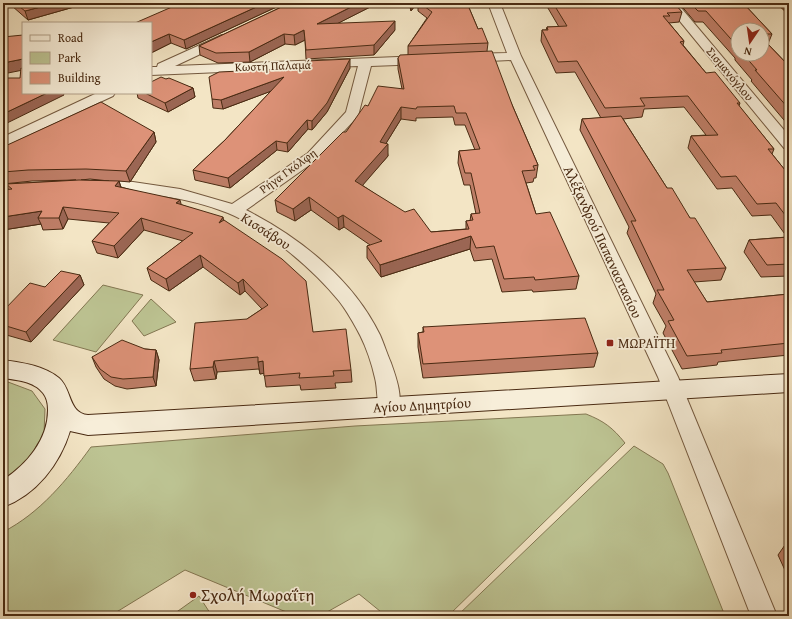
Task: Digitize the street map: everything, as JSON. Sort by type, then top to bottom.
[{"type":"street","name":"Αλέξανδρού Παπαναστασίου","points":[[494,3],[515,56],[673,390],[764,616]]},
{"type":"street","name":"Σισμανόγλου","points":[[671,3],[789,145]]},
{"type":"street","points":[[152,72],[233,34]]},
{"type":"street","points":[[452,59],[515,56]]},
{"type":"street","name":"Κωστή Παλαμά","points":[[152,72],[437,59]]},
{"type":"street","name":"Ρήγα Γκόλφη","points":[[234,210],[313,156],[353,113],[366,62]]},
{"type":"street","points":[[3,143],[106,94]]},
{"type":"street","name":"Κισσάβου","points":[[78,185],[132,187],[180,194],[234,210],[264,226],[312,262],[346,297],[370,335],[386,378],[389,407]]},
{"type":"street","points":[[3,369],[33,374],[47,383],[57,394],[62,409],[61,425],[55,443],[43,462],[26,478],[3,495]]},
{"type":"street","name":"Αγίου Δημητρίου","points":[[62,409],[70,421],[88,425],[789,383]]},
{"type":"green space","points":[[103,285],[143,295],[96,352],[53,340]]},
{"type":"green space","points":[[151,299],[176,322],[144,336],[132,321]]},
{"type":"green space","points":[[8,382],[32,391],[45,409],[44,433],[28,460],[3,481],[3,383]]},
{"type":"green space","points":[[586,414],[598,419],[608,426],[625,443],[448,616],[386,616],[359,594],[320,616],[296,616],[185,570],[110,616],[3,616],[3,532],[29,515],[52,495],[91,447],[355,426]]},
{"type":"green space","points":[[634,446],[663,464],[668,473],[725,616],[457,616]]},
{"type":"green space","points":[[199,596],[212,616],[171,616]]},
{"type":"building","points":[[15,3],[56,3],[25,11]]},
{"type":"building","points":[[181,3],[265,3],[184,40],[169,34],[152,42],[152,22],[137,22]]},
{"type":"building","points":[[290,3],[359,3],[317,24],[395,21],[374,45],[306,50],[304,30],[294,35],[284,34],[249,52],[216,53],[199,46]]},
{"type":"building","points":[[420,3],[467,3],[478,29],[482,28],[488,43],[408,46],[432,12]]},
{"type":"building","points":[[553,3],[674,3],[682,12],[667,13],[670,16],[663,16],[684,41],[680,42],[706,73],[715,72],[740,103],[737,103],[774,149],[768,149],[789,175],[789,220],[776,203],[757,204],[736,176],[721,177],[691,136],[718,135],[688,96],[640,98],[645,106],[605,108],[577,61],[558,62],[542,30],[548,30],[547,27],[567,26]]},
{"type":"building","points":[[690,3],[743,3],[761,22],[730,22],[730,38],[706,11],[698,11]]},
{"type":"building","points":[[22,35],[22,59],[3,63],[3,37]]},
{"type":"building","points":[[770,46],[789,65],[789,109],[755,70],[757,70],[750,62],[770,62]]},
{"type":"building","points":[[492,51],[513,107],[538,165],[533,166],[535,170],[522,171],[536,214],[550,212],[579,276],[535,280],[534,277],[504,279],[494,246],[476,248],[471,236],[380,265],[367,246],[382,241],[343,215],[338,218],[309,197],[293,209],[275,200],[343,132],[346,132],[365,105],[368,106],[378,86],[404,89],[398,58],[400,55]],"holes":[[[454,106],[456,113],[466,113],[480,149],[459,151],[465,173],[471,173],[480,213],[471,214],[473,220],[466,221],[469,229],[431,232],[414,209],[405,212],[355,181],[388,144],[380,142],[401,107],[416,109],[417,107]]]},
{"type":"building","points":[[350,59],[327,103],[312,121],[307,120],[287,143],[276,141],[228,178],[193,170],[225,140],[284,77],[221,100],[212,99],[209,77],[219,72],[307,68],[306,61]]},
{"type":"building","points":[[21,68],[22,94],[45,94],[3,114],[3,78],[20,78]]},
{"type":"building","points":[[161,77],[166,79],[169,78],[193,88],[165,103],[147,94],[152,94],[152,82]]},
{"type":"building","points":[[101,102],[154,132],[126,171],[86,169],[3,172],[3,147]]},
{"type":"building","points":[[621,116],[667,188],[672,188],[690,218],[695,218],[726,268],[687,270],[707,302],[789,294],[789,343],[721,350],[722,353],[687,356],[668,321],[674,320],[657,290],[664,290],[631,221],[636,221],[582,119]]},
{"type":"building","points":[[79,180],[119,181],[115,186],[180,200],[176,203],[223,217],[219,223],[224,220],[282,259],[306,281],[313,332],[346,329],[351,370],[333,371],[334,376],[299,378],[300,373],[264,376],[263,361],[258,362],[258,357],[214,361],[213,367],[190,369],[195,323],[247,319],[268,305],[243,279],[238,283],[200,255],[166,279],[147,268],[193,233],[141,218],[114,246],[92,241],[119,213],[63,207],[59,218],[38,218],[42,211],[3,217],[3,190],[12,189],[6,184]]},
{"type":"building","points":[[789,237],[789,264],[767,265],[749,240]]},
{"type":"building","points":[[61,271],[80,275],[26,332],[3,325],[3,311],[30,283],[45,287]]},
{"type":"building","points":[[585,318],[598,353],[423,364],[418,333],[424,332],[423,327]]},
{"type":"building","points":[[122,340],[145,349],[156,350],[153,377],[123,379],[111,377],[100,369],[92,357]]},
{"type":"place","name":"ΜΩΡΑΪΤΗ","points":[[610,343]]},
{"type":"place","name":"Σχολή Μωραΐτη","points":[[193,595]]}]
